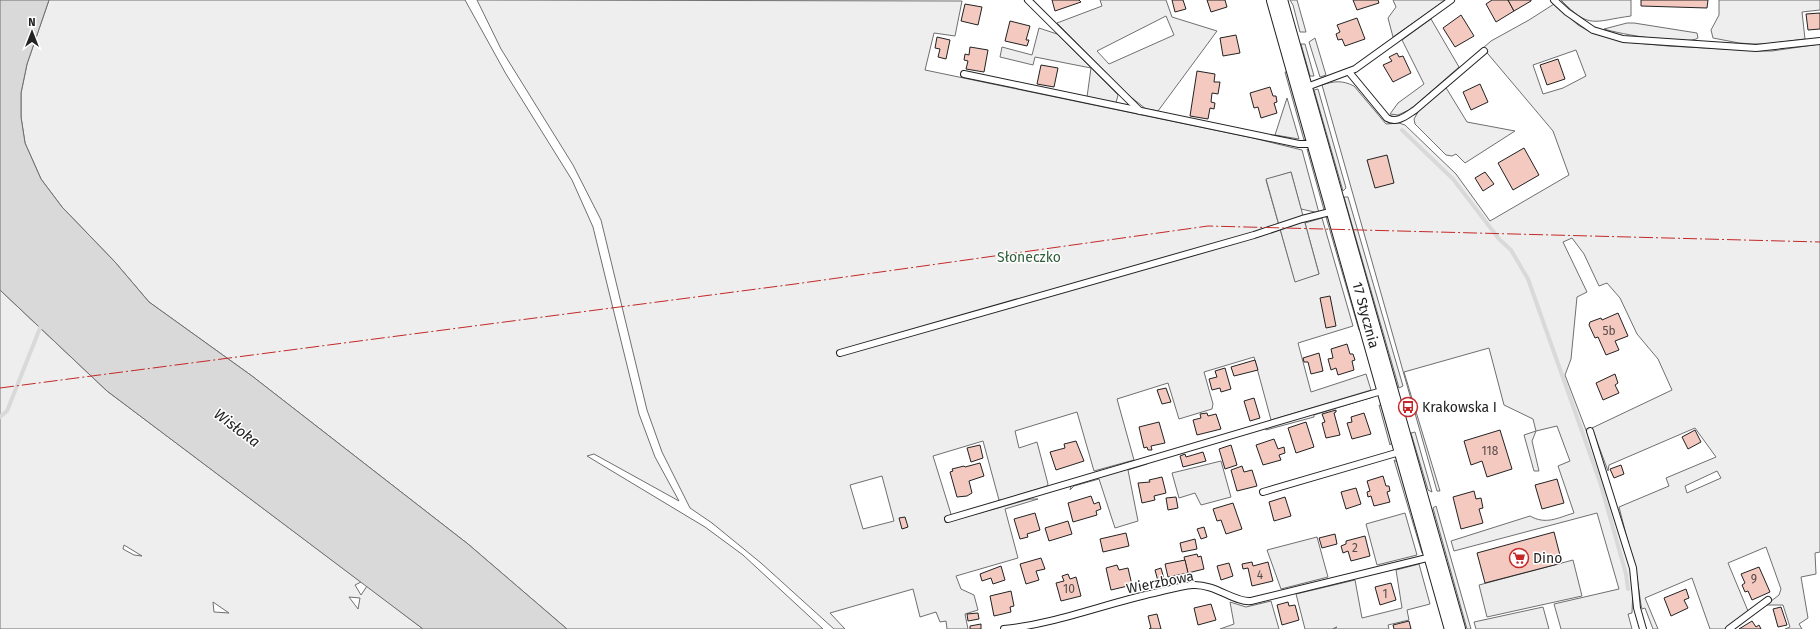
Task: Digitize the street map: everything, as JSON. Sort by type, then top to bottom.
[{"type":"main road","name":"17 Stycznia","points":[[1277,0],[1455,629]]},
{"type":"lane","points":[[1028,0],[1140,110]]},
{"type":"lane","points":[[1303,88],[1349,72],[1374,57],[1451,0]]},
{"type":"lane","points":[[1554,0],[1567,12],[1593,30],[1623,39],[1756,48],[1820,41]]},
{"type":"lane","points":[[1349,72],[1387,118],[1396,120],[1403,118],[1415,110],[1484,52]]},
{"type":"lane","points":[[964,74],[1298,144],[1318,144]]},
{"type":"lane","points":[[840,353],[1337,210]]},
{"type":"lane","points":[[948,519],[1387,389]]},
{"type":"lane","points":[[1590,431],[1633,568],[1637,608],[1643,629]]},
{"type":"lane","points":[[1263,492],[1404,451]]},
{"type":"lane","name":"Wierzbowa","points":[[1004,629],[1033,624],[1144,595],[1193,585],[1209,587],[1242,601],[1251,601],[1435,556]]},
{"type":"lane","points":[[1729,629],[1768,600]]},
{"type":"green space","points":[[49,0],[465,0],[506,74],[572,180],[593,227],[639,414],[655,457],[679,501],[594,454],[587,456],[705,527],[743,555],[823,629],[567,629],[468,544],[252,376],[149,302],[115,262],[62,207],[41,179],[25,143],[21,117],[21,93],[27,64]]},
{"type":"green space","name":"Słoneczko","points":[[477,0],[962,1],[955,36],[934,33],[925,70],[1253,138],[1302,150],[1319,213],[1301,209],[1291,172],[1266,180],[1295,281],[1319,274],[1305,223],[1322,218],[1353,326],[1298,343],[1311,392],[1366,374],[1371,390],[1271,420],[1254,357],[1204,372],[1213,404],[1212,409],[1179,419],[1168,383],[1117,399],[1134,460],[1094,471],[1077,412],[1015,431],[1019,448],[1037,442],[1048,484],[1047,486],[1002,500],[999,500],[983,441],[933,456],[951,514],[946,517],[947,522],[1030,499],[1038,499],[1005,509],[1018,558],[956,576],[961,589],[974,595],[978,610],[965,614],[968,629],[947,629],[946,621],[940,622],[936,612],[920,617],[913,589],[830,613],[845,629],[834,629],[761,563],[712,523],[690,508],[662,452],[647,410],[601,220],[573,165],[501,49]],"holes":[[[882,476],[894,521],[863,529],[850,485]]]},
{"type":"green space","points":[[1100,0],[1166,0],[1172,17],[1217,31],[1158,111],[1146,109],[1127,94],[1057,23],[1102,6]],"holes":[[[1166,16],[1174,35],[1109,64],[1097,51]]]},
{"type":"green space","points":[[1290,0],[1297,0],[1306,32],[1300,32],[1293,5]]},
{"type":"green space","points":[[1393,0],[1446,0],[1393,37],[1388,18],[1396,7]]},
{"type":"green space","points":[[1561,0],[1631,0],[1631,16],[1600,21],[1586,20],[1571,10]]},
{"type":"green space","points":[[1719,0],[1820,0],[1820,10],[1802,12],[1805,39],[1767,44],[1739,43],[1713,38],[1711,30],[1719,15]]},
{"type":"green space","points":[[1554,4],[1578,25],[1592,33],[1626,42],[1761,51],[1772,51],[1820,44],[1820,552],[1815,553],[1816,574],[1801,577],[1808,618],[1799,624],[1802,629],[1785,629],[1790,627],[1783,605],[1766,605],[1779,595],[1781,589],[1766,547],[1728,563],[1748,611],[1725,629],[1710,629],[1692,578],[1645,598],[1658,629],[1653,629],[1645,608],[1642,609],[1637,577],[1619,507],[1669,486],[1666,478],[1716,457],[1695,428],[1609,465],[1608,471],[1592,428],[1672,390],[1658,359],[1637,334],[1620,298],[1607,283],[1599,286],[1584,254],[1572,238],[1563,242],[1587,292],[1577,297],[1571,359],[1565,375],[1599,464],[1630,568],[1633,586],[1632,613],[1628,614],[1632,629],[1561,629],[1554,604],[1619,589],[1597,513],[1454,551],[1451,541],[1530,516],[1541,520],[1552,520],[1574,513],[1558,466],[1570,461],[1557,426],[1536,431],[1533,419],[1504,405],[1489,348],[1404,372],[1440,491],[1437,491],[1322,85],[1338,82],[1354,86],[1386,124],[1399,123],[1405,125],[1456,174],[1490,221],[1569,175],[1553,131],[1483,48],[1491,41]],"holes":[[[1576,50],[1586,76],[1563,88],[1543,94],[1533,65]],[[1717,471],[1721,478],[1687,493],[1685,486]]]},
{"type":"green space","points":[[1431,19],[1459,67],[1411,109],[1398,115],[1390,114],[1398,103],[1424,84],[1402,40]]},
{"type":"green space","points":[[1627,23],[1697,33],[1698,38],[1681,41],[1667,40],[1623,34],[1604,29]]},
{"type":"green space","points":[[1039,28],[1057,34],[1091,68],[1035,57],[1033,65],[1000,57],[1002,47],[1032,55]]},
{"type":"green space","points":[[1315,38],[1326,75],[1320,77],[1309,42]]},
{"type":"green space","points":[[1301,44],[1305,44],[1314,76],[1310,76]]},
{"type":"green space","points":[[1091,68],[1118,95],[1116,103],[1087,97]]},
{"type":"green space","points":[[1285,72],[1287,72],[1307,138],[1304,140]]},
{"type":"green space","points":[[1445,86],[1467,122],[1515,131],[1465,163],[1456,154],[1452,156],[1446,155],[1415,124],[1414,119],[1418,112]]},
{"type":"green space","points":[[1318,89],[1346,188],[1343,191],[1314,90]]},
{"type":"green space","points":[[1287,98],[1299,139],[1275,135]]},
{"type":"green space","points":[[1307,149],[1311,151],[1326,209],[1324,210]]},
{"type":"green space","points":[[1344,197],[1348,197],[1403,386],[1399,388]]},
{"type":"green space","points":[[1326,217],[1329,218],[1362,329],[1359,330]]},
{"type":"green space","points":[[0,290],[107,391],[361,582],[355,585],[361,595],[367,586],[423,629],[0,629]],"holes":[[[124,545],[142,556],[134,555],[123,549]],[[349,597],[360,598],[358,609]],[[213,602],[229,613],[214,612]]]},
{"type":"green space","points":[[1373,397],[1314,415],[1314,417],[1266,430],[1265,428]]},
{"type":"green space","points":[[1379,405],[1384,406],[1393,441],[1390,445]]},
{"type":"green space","points":[[1536,431],[1532,441],[1539,471],[1534,471],[1524,435]]},
{"type":"green space","points":[[1415,432],[1432,492],[1428,490],[1411,433]]},
{"type":"green space","points":[[1394,460],[1399,463],[1424,551],[1422,553]]},
{"type":"green space","points":[[1221,461],[1231,497],[1201,505],[1195,493],[1179,498],[1172,473]]},
{"type":"green space","points":[[1145,463],[1147,464],[1128,470],[1138,521],[1115,528],[1099,479],[1074,486],[1070,490],[1071,486]]},
{"type":"green space","points":[[1436,506],[1471,629],[1467,629],[1433,508]]},
{"type":"green space","points":[[1405,513],[1417,555],[1377,565],[1366,524]]},
{"type":"green space","points":[[1317,537],[1328,577],[1281,589],[1267,550]]},
{"type":"green space","points":[[1419,564],[1430,604],[1407,610],[1409,620],[1388,625],[1389,629],[1334,629],[1337,627],[1332,629],[1305,629],[1296,594],[1355,580],[1362,618],[1402,608],[1396,570]]},
{"type":"green space","points":[[1271,601],[1279,629],[1220,629],[1234,624],[1230,602],[1246,607]]},
{"type":"green space","points":[[1543,607],[1549,629],[1476,629],[1474,622]]},
{"type":"shaded area","points":[[1291,172],[1319,274],[1295,282],[1266,179]]},
{"type":"shaded area","points":[[1573,560],[1582,596],[1487,617],[1479,585]]},
{"type":"water","name":"Wisłoka","points":[[0,0],[49,0],[27,64],[21,93],[21,117],[25,143],[41,179],[62,207],[115,262],[149,302],[252,376],[468,544],[567,629],[423,629],[107,391],[0,290]]},
{"type":"building","points":[[1052,0],[1079,0],[1081,2],[1055,11]]},
{"type":"building","points":[[1172,0],[1183,0],[1186,9],[1175,12]]},
{"type":"building","points":[[1207,0],[1225,0],[1227,7],[1211,12]]},
{"type":"building","points":[[1353,0],[1378,0],[1379,3],[1357,10]]},
{"type":"building","points":[[1492,0],[1508,0],[1514,11],[1496,22],[1486,4]]},
{"type":"building","points":[[1508,0],[1531,0],[1531,1],[1514,11]]},
{"type":"building","points":[[1641,0],[1708,0],[1707,8],[1641,6]]},
{"type":"building","points":[[965,4],[982,7],[978,25],[961,21]]},
{"type":"building","points":[[1820,13],[1820,29],[1808,30],[1806,14]]},
{"type":"building","points":[[1461,15],[1474,36],[1455,47],[1443,28]]},
{"type":"building","points":[[1357,18],[1365,39],[1345,46],[1342,39],[1338,40],[1336,34],[1340,32],[1337,25]]},
{"type":"building","points":[[1010,21],[1030,26],[1026,40],[1029,40],[1027,46],[1005,41]]},
{"type":"building","points":[[1236,35],[1240,53],[1223,56],[1220,38]]},
{"type":"building","points":[[937,37],[950,40],[946,59],[938,57],[940,49],[935,48]]},
{"type":"building","points":[[970,47],[988,50],[984,72],[966,69],[968,61],[964,60],[965,54],[969,55]]},
{"type":"building","points":[[1397,53],[1399,57],[1403,56],[1411,73],[1393,82],[1383,65],[1392,61],[1389,57]]},
{"type":"building","points":[[1558,59],[1565,79],[1547,85],[1540,65]]},
{"type":"building","points":[[1041,65],[1058,68],[1054,87],[1037,84]]},
{"type":"building","points":[[1197,71],[1215,74],[1214,82],[1220,82],[1218,94],[1212,93],[1211,102],[1215,103],[1214,109],[1210,108],[1208,119],[1190,116]]},
{"type":"building","points":[[1480,84],[1488,102],[1471,110],[1463,92]]},
{"type":"building","points":[[1270,87],[1273,96],[1276,96],[1277,102],[1274,103],[1277,113],[1261,118],[1258,107],[1254,108],[1250,93]]},
{"type":"building","points":[[1524,148],[1539,175],[1513,190],[1498,163]]},
{"type":"building","points":[[1387,155],[1394,183],[1375,188],[1367,160]]},
{"type":"building","points":[[1485,172],[1494,184],[1483,191],[1475,178]]},
{"type":"building","points":[[1330,296],[1336,326],[1326,328],[1320,298]]},
{"type":"building","points":[[1618,313],[1628,336],[1615,341],[1619,350],[1606,355],[1598,337],[1595,338],[1589,325],[1590,322],[1601,318],[1602,320]]},
{"type":"building","points":[[1347,344],[1350,354],[1353,354],[1355,360],[1352,361],[1354,370],[1338,375],[1336,368],[1331,370],[1328,359],[1333,358],[1331,349]]},
{"type":"building","points":[[1319,353],[1323,371],[1311,374],[1308,362],[1304,362],[1303,358]]},
{"type":"building","points":[[1255,360],[1258,370],[1234,376],[1231,367]]},
{"type":"building","points":[[1225,368],[1231,389],[1221,392],[1220,388],[1212,390],[1209,379],[1217,377],[1215,371]]},
{"type":"building","points":[[1615,374],[1618,383],[1615,385],[1619,393],[1603,400],[1596,383]]},
{"type":"building","points":[[1166,388],[1171,402],[1162,404],[1157,390]]},
{"type":"building","points":[[1254,398],[1260,418],[1250,421],[1244,401]]},
{"type":"building","points":[[1336,410],[1334,413],[1340,435],[1326,438],[1322,423],[1325,422],[1322,414]]},
{"type":"building","points":[[1207,413],[1208,416],[1216,414],[1221,429],[1197,435],[1193,420],[1201,418],[1200,414]]},
{"type":"building","points":[[1364,413],[1371,434],[1352,439],[1347,423],[1352,422],[1351,417]]},
{"type":"building","points":[[1159,422],[1165,443],[1151,446],[1152,450],[1148,450],[1147,447],[1144,448],[1139,427]]},
{"type":"building","points":[[1306,422],[1314,447],[1296,453],[1288,428]]},
{"type":"building","points":[[1500,430],[1512,469],[1487,477],[1482,461],[1471,465],[1464,441]]},
{"type":"building","points":[[1695,430],[1701,442],[1688,449],[1682,437]]},
{"type":"building","points":[[1274,439],[1278,449],[1284,447],[1285,453],[1279,455],[1281,460],[1263,465],[1256,445]]},
{"type":"building","points":[[1076,441],[1084,461],[1056,470],[1050,452],[1065,448],[1064,444]]},
{"type":"building","points":[[980,445],[983,458],[971,462],[967,448]]},
{"type":"building","points":[[1231,445],[1237,465],[1225,469],[1219,449]]},
{"type":"building","points":[[1203,452],[1206,461],[1183,467],[1180,456],[1185,454],[1186,457]]},
{"type":"building","points":[[980,463],[984,476],[969,481],[972,493],[967,496],[957,497],[950,472],[953,471],[952,469]]},
{"type":"building","points":[[1621,465],[1624,474],[1614,478],[1610,469]]},
{"type":"building","points":[[1242,466],[1244,472],[1252,470],[1257,486],[1237,491],[1231,470]]},
{"type":"building","points":[[1383,476],[1386,486],[1389,486],[1390,491],[1387,492],[1390,502],[1374,506],[1371,496],[1368,497],[1367,492],[1370,491],[1367,481]]},
{"type":"building","points":[[1162,477],[1166,493],[1154,496],[1155,500],[1142,503],[1138,483],[1150,482],[1149,480]]},
{"type":"building","points":[[1557,479],[1564,503],[1542,509],[1535,485]]},
{"type":"building","points":[[1356,488],[1361,504],[1346,509],[1341,492]]},
{"type":"building","points":[[1474,491],[1476,499],[1481,498],[1483,508],[1479,509],[1483,523],[1461,529],[1453,497]]},
{"type":"building","points":[[1091,496],[1094,504],[1099,502],[1101,509],[1096,511],[1097,515],[1073,522],[1068,503]]},
{"type":"building","points":[[1176,497],[1178,508],[1168,510],[1166,498]]},
{"type":"building","points":[[1285,497],[1291,516],[1274,521],[1269,502]]},
{"type":"building","points":[[1233,503],[1242,529],[1226,534],[1221,520],[1217,521],[1213,509]]},
{"type":"building","points":[[1035,513],[1040,530],[1027,534],[1028,537],[1020,539],[1014,519]]},
{"type":"building","points":[[905,517],[908,527],[902,529],[899,518]]},
{"type":"building","points":[[1068,521],[1072,534],[1049,541],[1045,528]]},
{"type":"building","points":[[1204,527],[1207,537],[1201,539],[1197,529]]},
{"type":"building","name":"Dino","points":[[1554,532],[1562,563],[1485,583],[1477,553]]},
{"type":"building","points":[[1126,533],[1129,546],[1103,552],[1100,539]]},
{"type":"building","points":[[1335,534],[1337,544],[1322,548],[1319,538]]},
{"type":"building","points":[[1365,536],[1370,556],[1351,561],[1348,551],[1343,553],[1341,546],[1346,544],[1346,541]]},
{"type":"building","points":[[1195,539],[1197,549],[1182,552],[1180,543]]},
{"type":"building","points":[[1197,554],[1198,557],[1201,556],[1204,569],[1188,573],[1184,557]]},
{"type":"building","points":[[1041,558],[1045,569],[1036,571],[1039,580],[1026,584],[1020,564]]},
{"type":"building","points":[[1185,560],[1188,573],[1168,577],[1165,564]]},
{"type":"building","points":[[1252,562],[1253,566],[1268,562],[1273,581],[1252,586],[1248,568],[1243,569],[1242,564]]},
{"type":"building","points":[[1229,563],[1233,576],[1221,580],[1217,566]]},
{"type":"building","points":[[1117,565],[1119,570],[1128,568],[1132,585],[1111,590],[1106,568]]},
{"type":"building","points":[[1001,566],[1005,580],[993,584],[991,578],[982,581],[980,574]]},
{"type":"building","points":[[1759,567],[1770,592],[1752,600],[1748,591],[1745,592],[1742,585],[1745,583],[1741,574]]},
{"type":"building","points":[[1161,568],[1164,579],[1158,581],[1155,570]]},
{"type":"building","points":[[1068,574],[1070,579],[1076,577],[1081,596],[1061,601],[1056,583],[1064,581],[1062,576]]},
{"type":"building","points":[[1391,583],[1396,600],[1380,605],[1375,587]]},
{"type":"building","points":[[1686,589],[1689,598],[1684,600],[1688,608],[1671,616],[1664,598]]},
{"type":"building","points":[[1011,591],[1014,606],[1010,607],[1011,612],[994,616],[990,596]]},
{"type":"building","points":[[1288,602],[1289,606],[1295,605],[1299,620],[1282,625],[1277,605]]},
{"type":"building","points":[[1211,604],[1216,620],[1198,625],[1194,608]]},
{"type":"building","points":[[1781,607],[1787,625],[1778,627],[1773,609]]},
{"type":"building","points":[[978,613],[979,619],[968,621],[967,614]]},
{"type":"building","points":[[1157,614],[1161,629],[1149,629],[1151,628],[1148,616]]},
{"type":"building","points":[[1409,621],[1411,629],[1394,629],[1393,625]]},
{"type":"building","points":[[1752,621],[1756,627],[1759,625],[1761,629],[1739,629]]},
{"type":"building","points":[[981,624],[981,629],[970,629],[970,626]]},
{"type":"waterway","points":[[1402,130],[1453,179],[1499,239],[1511,250],[1528,279],[1600,482],[1626,574],[1628,589]]},
{"type":"waterway","points":[[0,417],[7,411],[42,323]]},
{"type":"power","points":[[0,388],[795,284],[1208,226],[1820,242]]},
{"type":"place","name":"Krakowska I","points":[[1408,407]]},
{"type":"place","name":"Dino","points":[[1519,558]]}]
